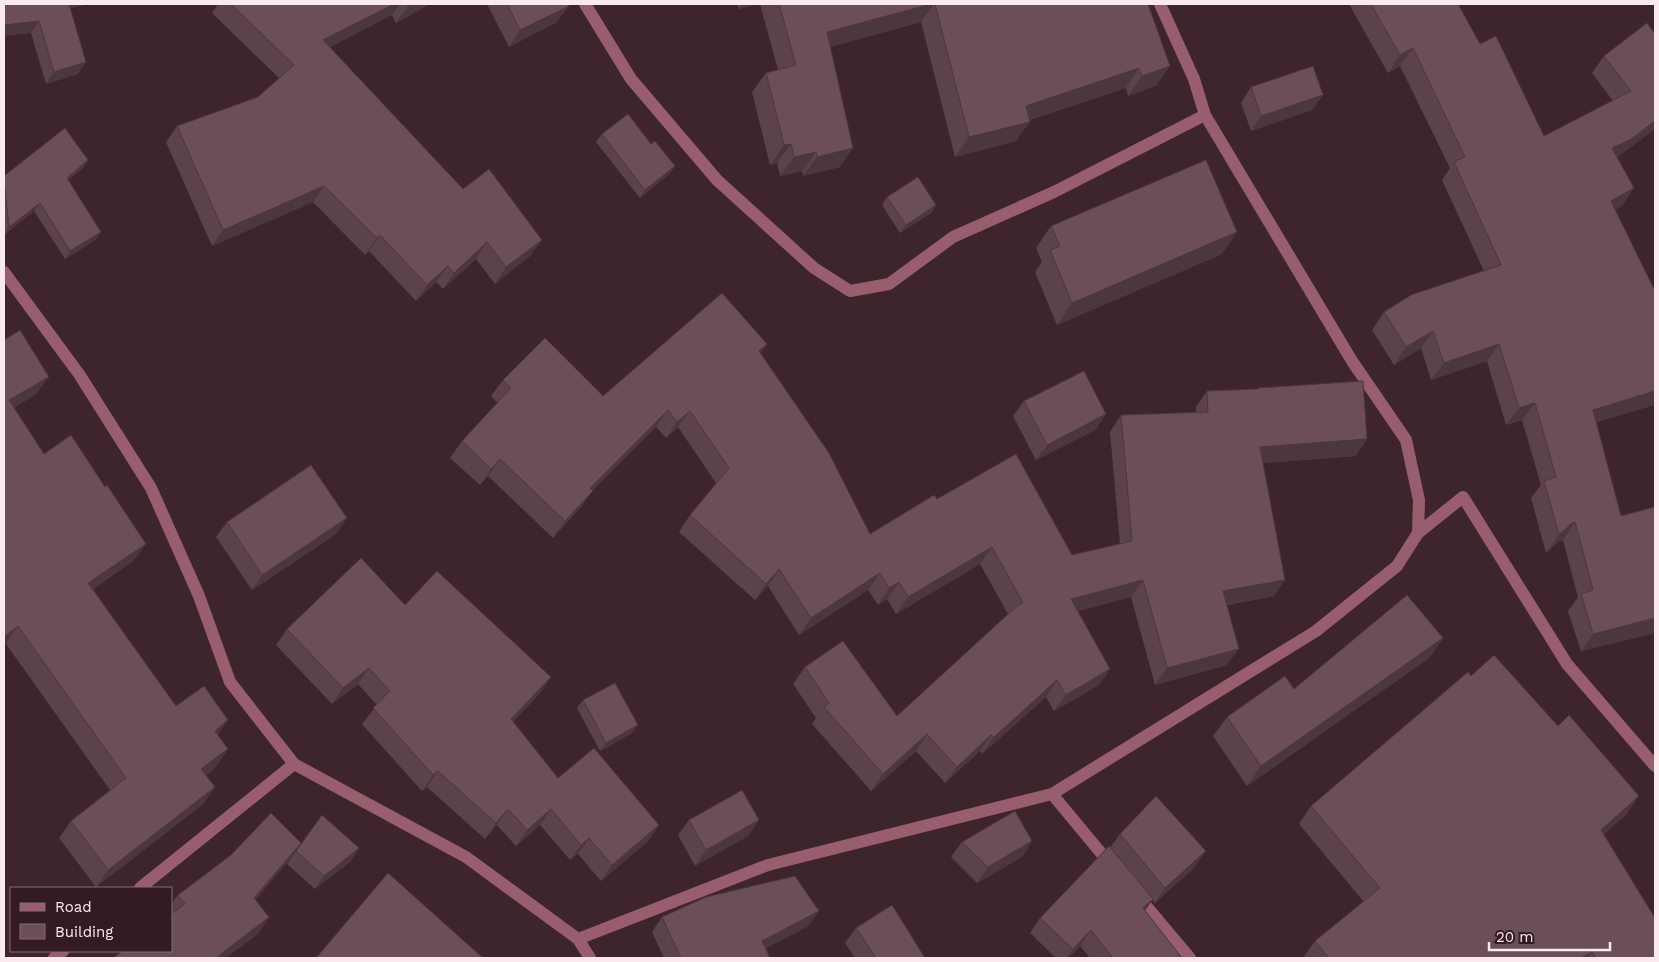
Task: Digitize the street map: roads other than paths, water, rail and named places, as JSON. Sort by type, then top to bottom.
[{"type":"street","points":[[584,4],[631,79],[717,180],[814,268],[850,291],[889,284],[953,237],[1054,192],[1205,115]]},
{"type":"street","points":[[1160,4],[1194,79],[1205,115],[1352,361],[1406,440],[1419,500],[1418,533]]},
{"type":"street","points":[[4,272],[79,374],[150,488],[199,596],[230,682],[294,764],[466,857],[578,939],[590,958]]},
{"type":"street","points":[[578,939],[768,865],[1052,794],[1316,631],[1397,566],[1418,533],[1463,497],[1567,664],[1655,766]]},
{"type":"street","points":[[141,887],[294,764]]},
{"type":"street","points":[[1052,794],[1190,958]]}]
